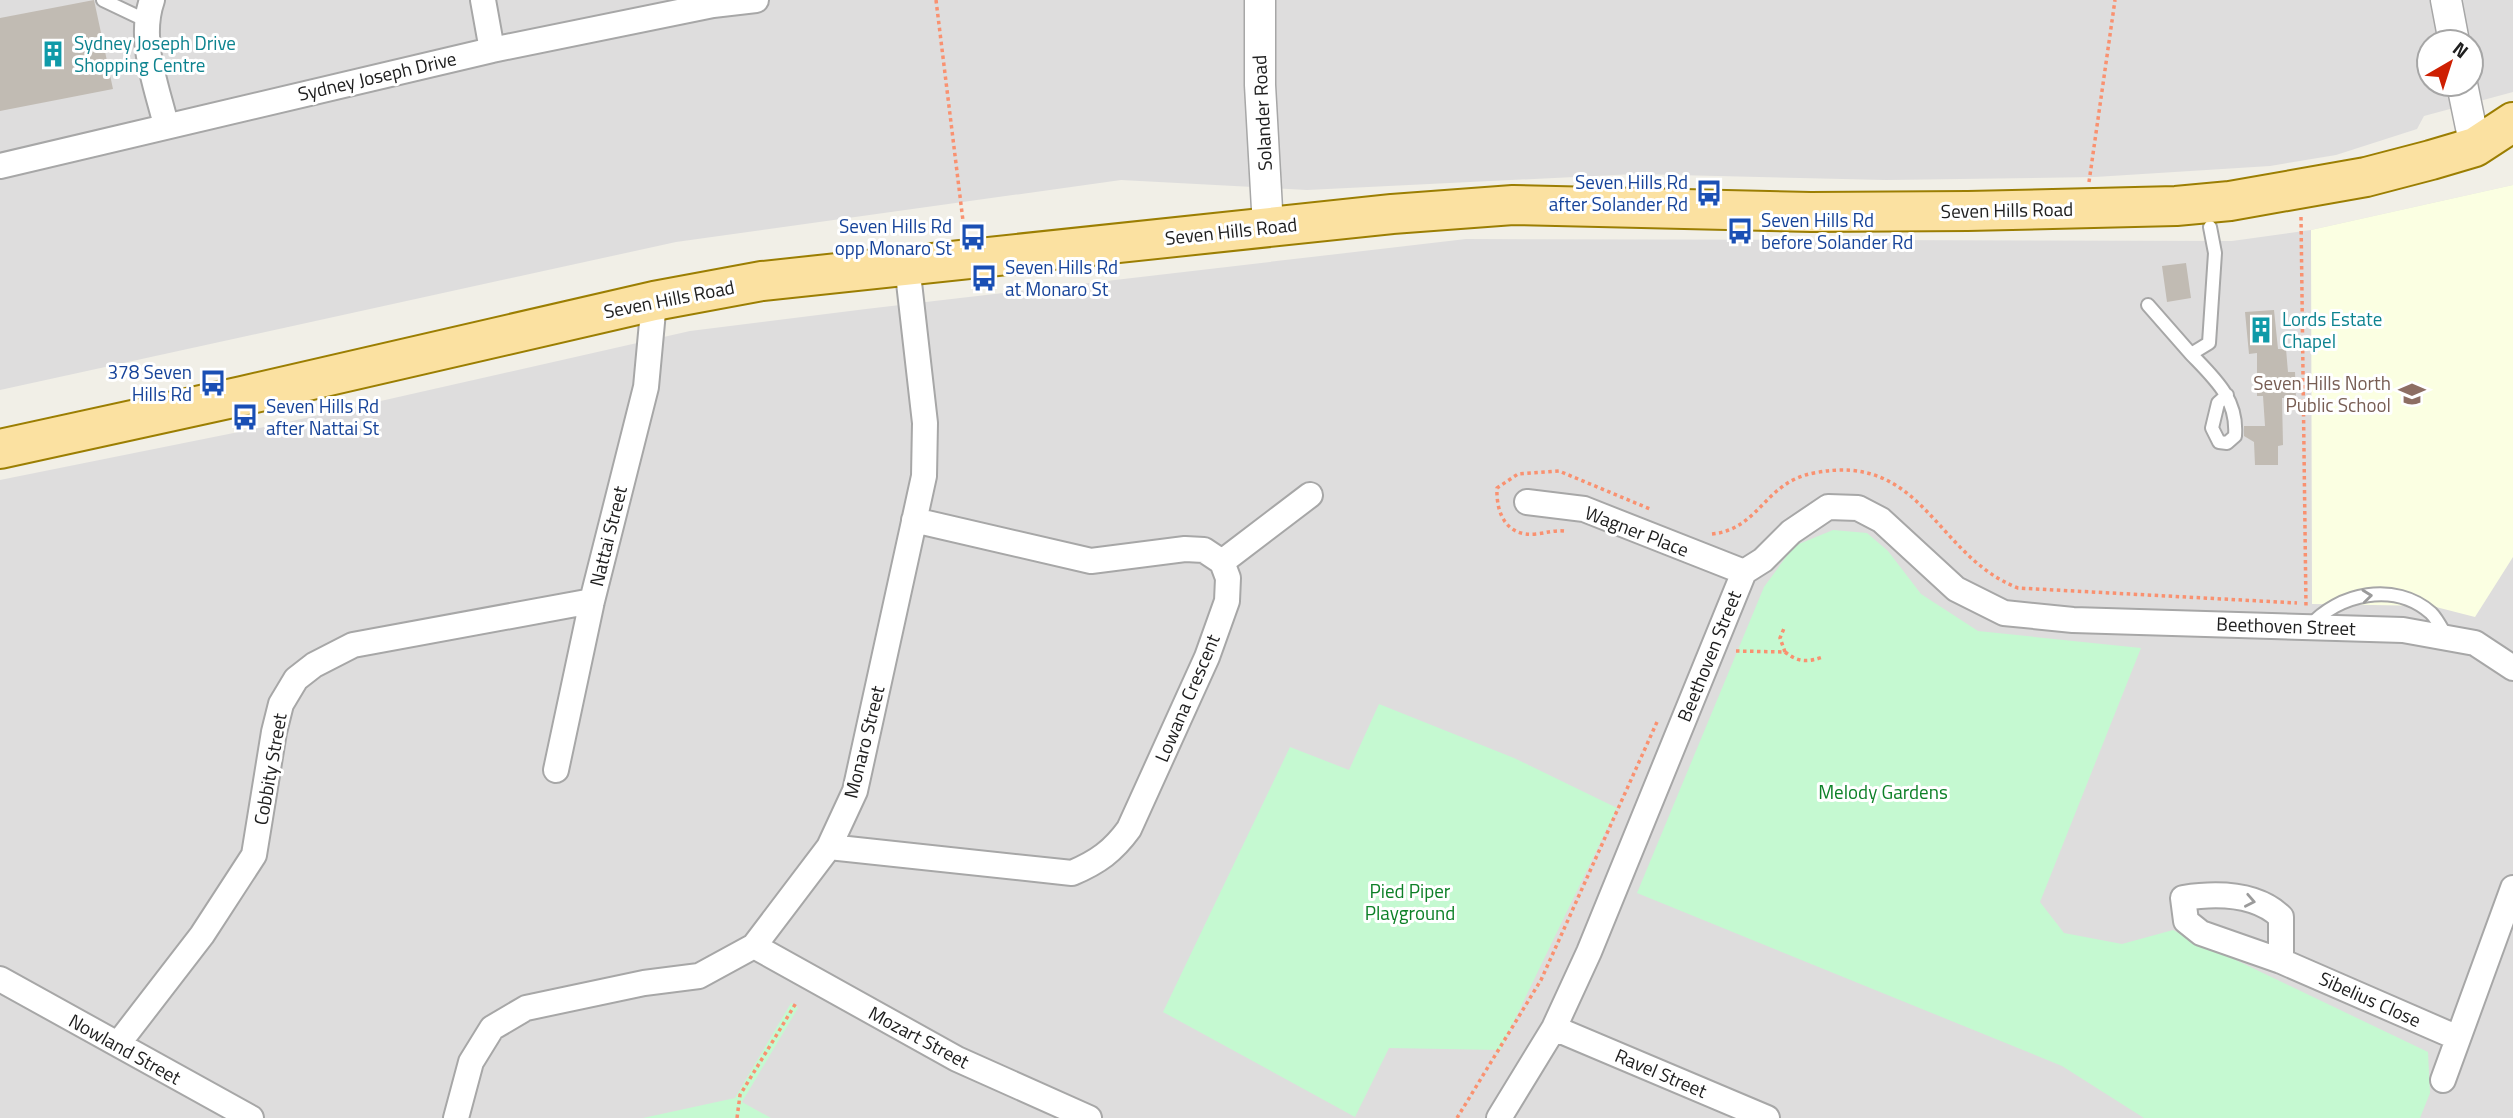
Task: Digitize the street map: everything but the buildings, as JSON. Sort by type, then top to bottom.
[{"type":"main road","name":"Seven Hills Road","points":[[0,449],[654,301],[762,281],[1268,226],[1513,205],[1811,212],[2176,206],[2305,189],[2366,177],[2475,147],[2513,122]]},
{"type":"main road","name":"Seven Hills Road","points":[[2475,147],[2513,151]]},
{"type":"street","points":[[483,0],[492,50]]},
{"type":"street","name":"Sydney Joseph Drive","points":[[0,166],[492,50],[713,5],[756,0]]},
{"type":"street","name":"Solander Road","points":[[1260,0],[1260,85],[1268,226]]},
{"type":"street","points":[[2446,0],[2451,28]]},
{"type":"street","points":[[148,10],[146,42],[166,125]]},
{"type":"street","points":[[2465,98],[2475,147]]},
{"type":"street","name":"Monaro Street","points":[[456,1118],[471,1062],[492,1028],[526,1008],[644,982],[699,976],[754,946],[829,847],[855,791],[924,476],[925,423],[907,265]]},
{"type":"street","name":"Nattai Street","points":[[556,771],[592,601],[646,387],[654,301]]},
{"type":"street","points":[[914,520],[1091,561],[1185,549],[1204,550],[1222,562],[1310,495]]},
{"type":"street","name":"Wagner Place","points":[[1527,502],[1584,509],[1744,572]]},
{"type":"street","name":"Beethoven Street","points":[[1499,1118],[1555,1028],[1744,572],[1763,560],[1791,532],[1828,507],[1858,508],[1881,520],[1956,589],[2004,613],[2073,620],[2307,619],[2403,630],[2475,643],[2513,668]]},
{"type":"street","name":"Lowana Crescent","points":[[829,847],[1072,873],[1097,862],[1113,850],[1129,829],[1207,657],[1227,601],[1228,578],[1222,562]]},
{"type":"street","name":"Cobbity Street","points":[[117,1045],[202,935],[254,855],[274,732],[281,704],[296,679],[314,665],[353,645],[592,601]]},
{"type":"street","points":[[2443,1080],[2513,888]]},
{"type":"street","name":"Mozart Street","points":[[754,946],[957,1059],[1089,1118]]},
{"type":"street","name":"Sibelius Close","points":[[2281,961],[2458,1038]]},
{"type":"street","name":"Nowland Street","points":[[0,979],[251,1118]]},
{"type":"street","name":"Ravel Street","points":[[1555,1028],[1767,1118]]},
{"type":"lane","points":[[103,0],[148,10]]},
{"type":"lane","points":[[2191,354],[2209,343],[2215,253],[2210,227]]},
{"type":"lane","points":[[2148,305],[2227,395]]},
{"type":"lane","points":[[2307,619],[2357,596],[2385,594],[2411,601],[2432,614],[2448,638]]},
{"type":"path","points":[[936,0],[964,229]]},
{"type":"path","points":[[2089,182],[2115,0]]},
{"type":"path","points":[[2265,601],[2307,619],[2301,217]]},
{"type":"path","points":[[1785,625],[1780,638],[1785,652],[1794,659],[1808,662],[1823,657]]},
{"type":"path","points":[[1714,644],[1753,653],[1785,652]]},
{"type":"path","points":[[737,1118],[740,1095],[796,1003]]},
{"type":"shaded area","points":[[0,0],[2513,0],[2513,92],[2424,116],[2417,129],[2336,155],[2270,166],[2095,177],[1886,180],[1635,174],[1307,190],[1121,180],[676,242],[0,390]]},
{"type":"shaded area","points":[[2513,185],[2513,1118],[0,1118],[0,480],[279,424],[690,331],[866,309],[1466,239],[2232,241],[2311,230]]},
{"type":"shaded area","name":"Seven Hills North Public School","points":[[2513,185],[2513,557],[2475,617],[2432,606],[2312,604],[2311,230]]},
{"type":"green space","name":"Melody Gardens","points":[[1833,530],[1867,533],[1888,551],[1921,594],[1978,631],[2141,648],[2040,902],[2064,933],[2122,944],[2173,930],[2428,1052],[2430,1093],[2420,1118],[2144,1118],[2062,1066],[1637,893],[1764,587],[1794,546]]},
{"type":"green space","name":"Pied Piper Playground","points":[[1379,704],[1514,758],[1617,808],[1500,1050],[1389,1048],[1355,1117],[1163,1012],[1290,747],[1349,770]]},
{"type":"green space","points":[[791,1003],[798,1008],[742,1102],[771,1118],[643,1118],[735,1098]]},
{"type":"place","name":"Sydney Joseph Drive Shopping Centre","points":[[53,54]]},
{"type":"place","name":"Seven Hills Rd after Solander Rd","points":[[1709,193]]},
{"type":"place","name":"Seven Hills Rd before Solander Rd","points":[[1740,231]]},
{"type":"place","name":"Seven Hills Rd opp Monaro St","points":[[973,237]]},
{"type":"place","name":"Seven Hills Rd at Monaro St","points":[[984,278]]},
{"type":"place","name":"Lords Estate Chapel","points":[[2261,330]]},
{"type":"place","name":"378 Seven Hills Rd","points":[[213,383]]},
{"type":"place","name":"Seven Hills North Public School","points":[[2412,394]]},
{"type":"place","name":"Seven Hills Rd after Nattai St","points":[[245,417]]}]
